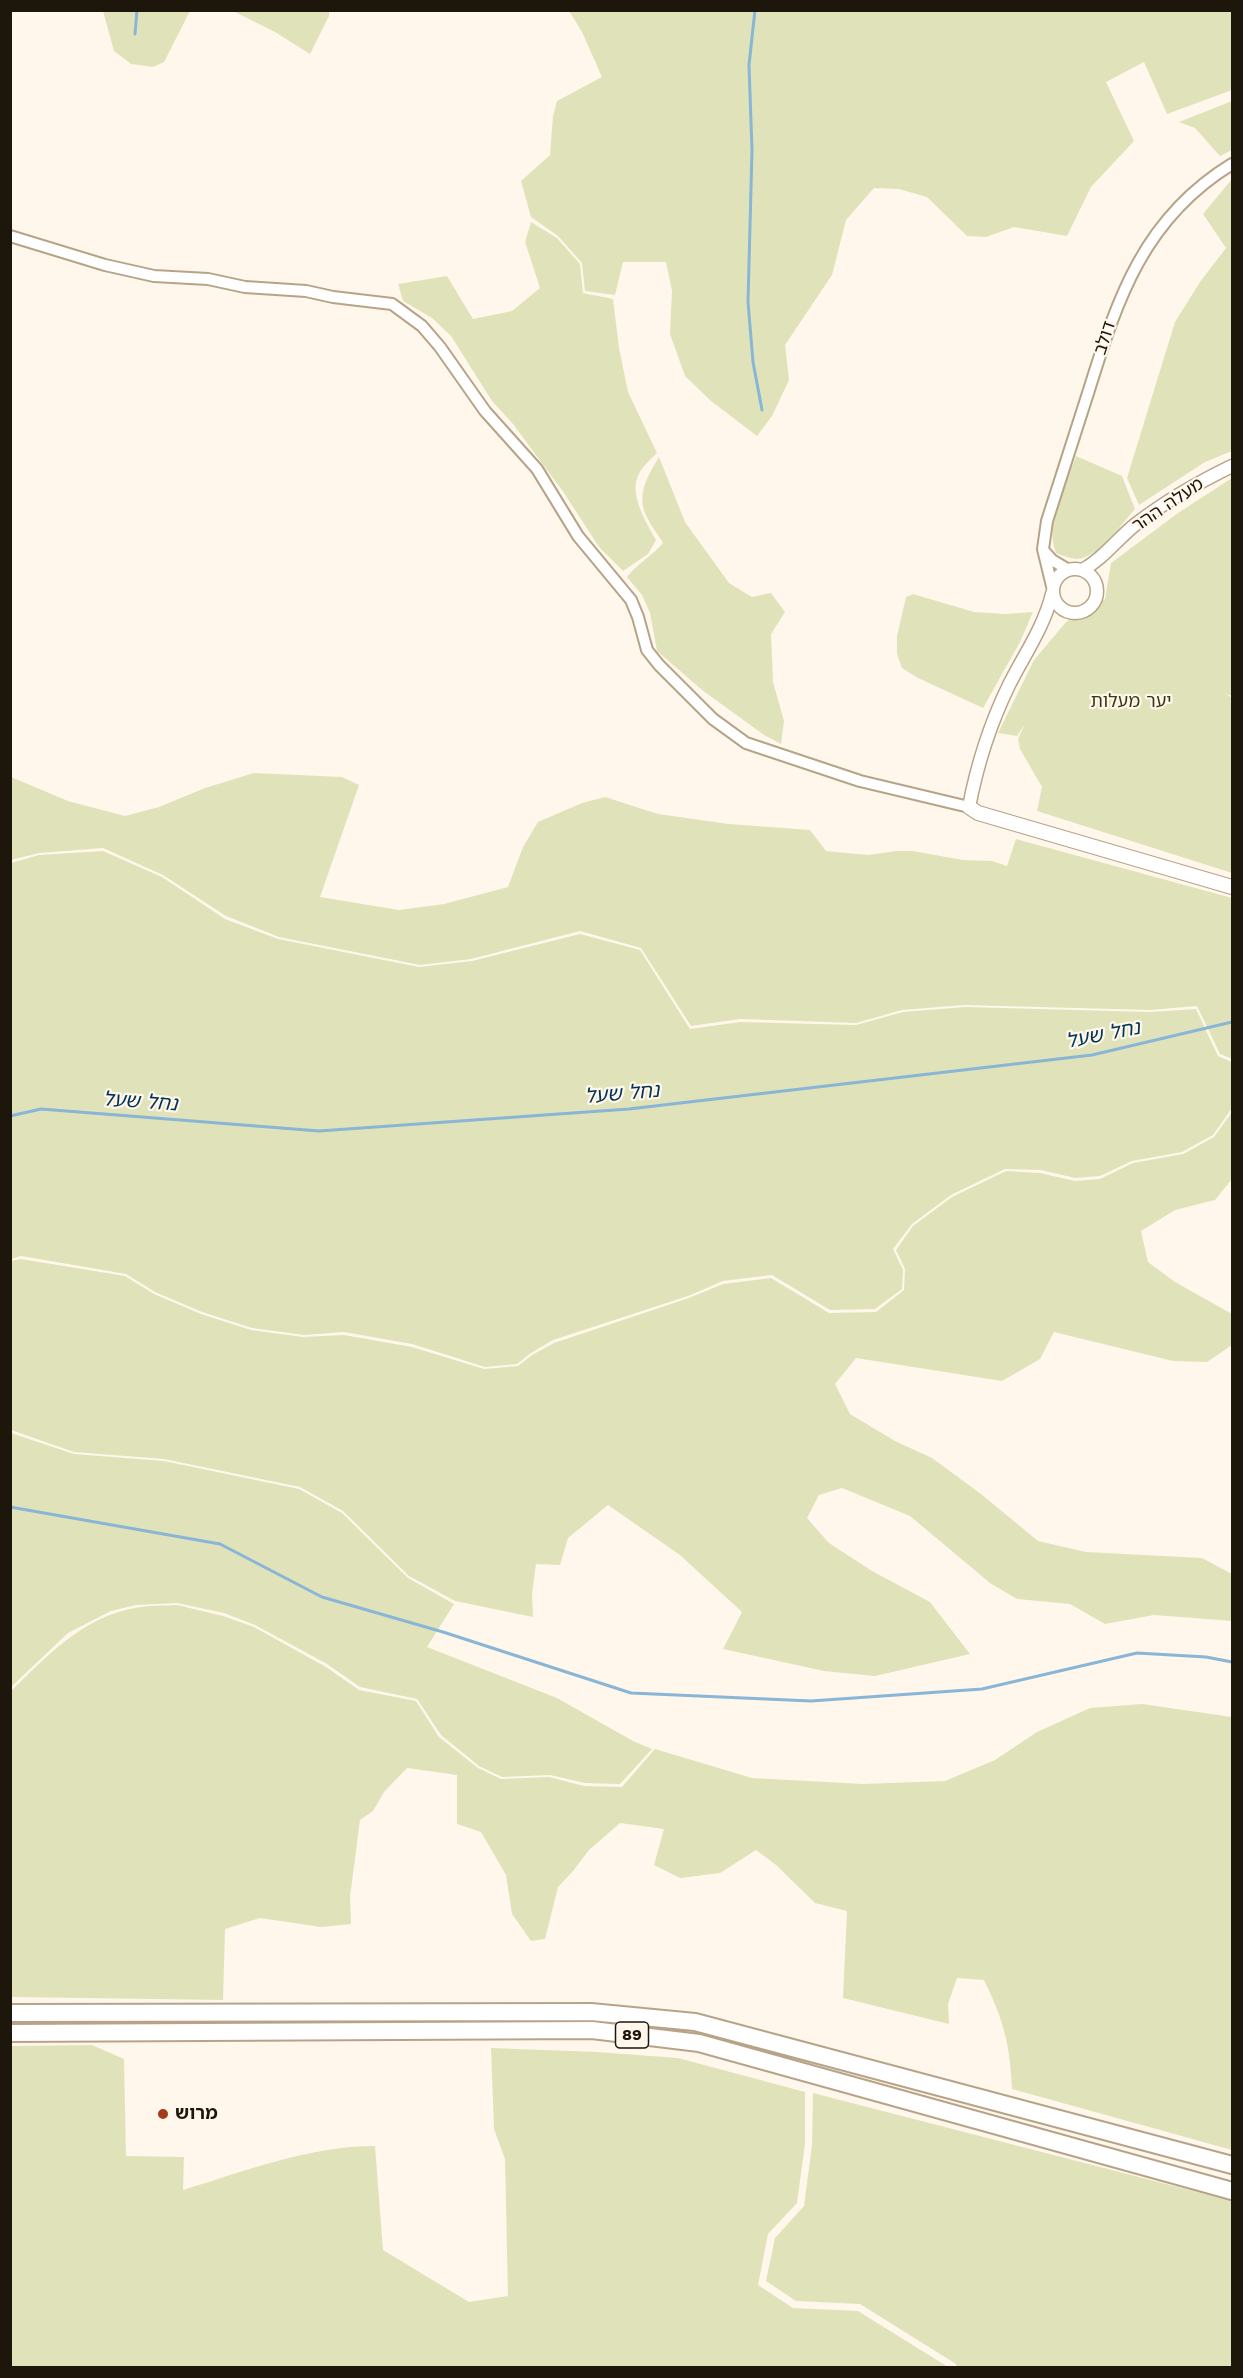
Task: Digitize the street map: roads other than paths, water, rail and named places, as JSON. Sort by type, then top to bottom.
[{"type":"highway","name":"89","points":[[10,2013],[591,2012],[695,2022],[1233,2165]]},
{"type":"highway","name":"89","points":[[10,2033],[592,2030],[699,2043],[1233,2192]]},
{"type":"main road","points":[[969,807],[978,813],[1233,887]]},
{"type":"street","name":"דולב","points":[[1052,590],[1043,549],[1047,521],[1113,315],[1132,274],[1152,240],[1170,216],[1213,176],[1233,164]]},
{"type":"street","points":[[10,236],[105,265],[154,276],[208,279],[245,287],[306,291],[333,297],[392,304],[422,326],[485,411],[537,469],[578,536],[631,600],[647,650],[659,665],[713,719],[737,738],[860,781],[969,807],[974,780],[995,716],[1023,658],[1041,629],[1047,615],[1052,590],[1060,573],[1067,569]]},
{"type":"street","name":"מעלה ההר","points":[[1082,570],[1095,564],[1135,525],[1158,508],[1233,466]]},
{"type":"street","points":[[1043,549],[1052,560],[1067,569],[1089,573],[1097,585]]},
{"type":"street","points":[[1041,629],[1062,616],[1089,609],[1095,601],[1107,551]]},
{"type":"street","points":[[1052,590],[1059,607],[1067,612],[1075,613]]},
{"type":"waterway","points":[[135,34],[137,10]]},
{"type":"waterway","points":[[755,10],[749,65],[752,150],[748,302],[753,362],[762,410]]},
{"type":"waterway","name":"נחל שעל","points":[[10,1116],[41,1109],[319,1131],[629,1109],[1092,1055],[1232,1022]]},
{"type":"waterway","points":[[10,1507],[220,1544],[322,1597],[443,1632],[631,1693],[811,1701],[982,1689],[1137,1653],[1206,1657],[1232,1662]]},
{"type":"place","name":"מרוש","points":[[163,2114]]},
{"type":"park label","name":"יער מעלות","points":[[1131,702]]}]
